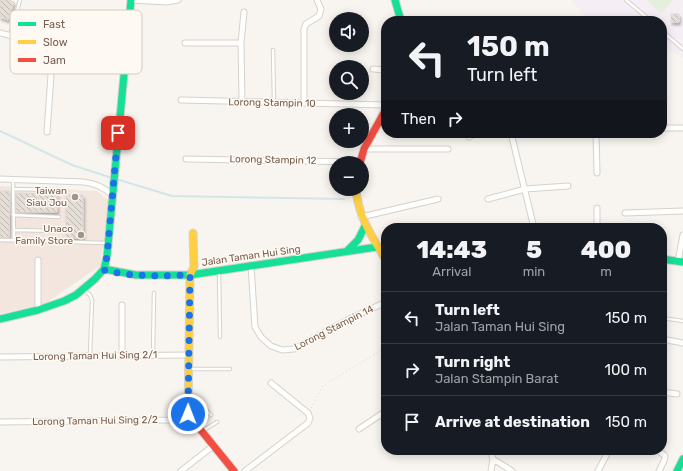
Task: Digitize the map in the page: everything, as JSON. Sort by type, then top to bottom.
[{"type":"main road","points":[[130,10],[131,0]]},
{"type":"main road","points":[[395,0],[400,16]]},
{"type":"main road","points":[[0,319],[38,310],[64,301],[83,290],[104,270],[107,256],[124,74]]},
{"type":"main road","points":[[362,156],[364,149],[381,118]]},
{"type":"main road","points":[[356,196],[361,217],[381,253]]},
{"type":"main road","points":[[345,252],[356,244],[365,226]]},
{"type":"main road","points":[[193,233],[194,267],[190,275],[190,416],[234,471]]},
{"type":"main road","name":"Jalan Taman Hui Sing","points":[[104,270],[158,276],[190,275],[377,247]]},
{"type":"main road","points":[[667,260],[681,261]]},
{"type":"main road","points":[[677,471],[683,459]]},
{"type":"street","points":[[131,0],[167,2],[178,0]]},
{"type":"street","points":[[304,103],[304,29],[306,24],[319,16],[321,9],[318,0]]},
{"type":"street","points":[[242,102],[241,43],[244,12]]},
{"type":"street","points":[[0,33],[10,36]]},
{"type":"street","points":[[185,43],[241,43]]},
{"type":"street","points":[[373,70],[381,70]]},
{"type":"street","points":[[47,132],[51,74]]},
{"type":"street","name":"Lorong Stampin 10","points":[[181,100],[381,105]]},
{"type":"street","points":[[667,128],[683,128]]},
{"type":"street","points":[[511,138],[533,223]]},
{"type":"street","points":[[596,138],[597,174]]},
{"type":"street","points":[[364,149],[448,149]]},
{"type":"street","name":"Lorong Stampin 12","points":[[186,159],[329,161]]},
{"type":"street","points":[[0,179],[84,182],[100,186],[106,189],[113,196]]},
{"type":"street","points":[[488,199],[525,189],[568,186]]},
{"type":"street","points":[[361,217],[438,199]]},
{"type":"street","points":[[596,208],[597,223]]},
{"type":"street","points":[[625,213],[683,211]]},
{"type":"street","points":[[681,261],[683,235]]},
{"type":"street","points":[[38,260],[38,310]]},
{"type":"street","name":"Lorong Stampin 14","points":[[251,266],[255,327],[261,337],[271,346],[282,350],[294,349],[349,319],[381,304]]},
{"type":"street","points":[[122,305],[122,356]]},
{"type":"street","points":[[667,340],[683,343]]},
{"type":"street","name":"Lorong Taman Hui Sing 2/1","points":[[0,357],[189,355]]},
{"type":"street","points":[[245,471],[304,428],[310,418],[308,413],[272,383]]},
{"type":"street","points":[[667,393],[677,394]]},
{"type":"street","points":[[359,429],[381,414]]},
{"type":"street","name":"Lorong Taman Hui Sing 2/2","points":[[0,422],[173,420],[190,416]]},
{"type":"street","points":[[181,471],[213,446]]},
{"type":"street","points":[[491,471],[493,459],[492,455]]},
{"type":"street","points":[[598,471],[606,455]]},
{"type":"street","points":[[659,471],[664,461],[664,455]]},
{"type":"street","points":[[493,459],[512,471]]},
{"type":"lane","points":[[17,10],[20,0]]},
{"type":"lane","points":[[626,0],[645,16]]},
{"type":"lane","points":[[667,35],[683,49]]},
{"type":"lane","points":[[273,50],[274,103]]},
{"type":"lane","points":[[13,180],[14,240]]},
{"type":"lane","points":[[13,189],[60,190]]},
{"type":"lane","points":[[13,215],[59,216]]},
{"type":"lane","points":[[14,230],[59,231]]},
{"type":"lane","points":[[0,240],[108,243]]},
{"type":"lane","points":[[219,271],[220,337]]},
{"type":"lane","points":[[83,290],[92,300],[90,357]]},
{"type":"lane","points":[[152,355],[154,293]]},
{"type":"lane","points":[[667,319],[683,321]]},
{"type":"lane","points":[[189,369],[230,369]]},
{"type":"lane","points":[[190,416],[203,410],[206,410],[210,415]]},
{"type":"lane","points":[[202,432],[217,422]]},
{"type":"path","points":[[308,413],[323,386],[381,350]]},
{"type":"shaded area","points":[[571,0],[683,0],[683,58],[667,49],[667,16],[585,16]]},
{"type":"shaded area","points":[[0,186],[97,191],[109,201],[100,266],[46,303],[0,314]]},
{"type":"green space","points":[[646,0],[673,0],[661,14]]},
{"type":"building","points":[[0,0],[9,0],[14,2],[10,10],[8,20],[0,17]]},
{"type":"building","points":[[671,14],[679,14],[679,22],[671,22]]},
{"type":"building","points":[[0,191],[10,191],[9,238],[0,237]]},
{"type":"building","points":[[16,193],[57,194],[57,212],[16,212]]},
{"type":"building","points":[[66,195],[83,195],[83,238],[66,238]]},
{"type":"waterway","points":[[0,131],[72,165],[112,178]]},
{"type":"waterway","points":[[116,179],[172,196],[344,199]]},
{"type":"traffic: fast","points":[[130,10],[131,0]]},
{"type":"traffic: fast","points":[[395,0],[400,16]]},
{"type":"traffic: fast","points":[[0,319],[38,310],[64,301],[76,295],[95,279],[104,269],[107,256],[124,74]]},
{"type":"traffic: fast","points":[[347,251],[358,240],[365,226]]},
{"type":"traffic: fast","points":[[104,269],[136,275],[190,275],[377,247]]},
{"type":"traffic: fast","points":[[667,260],[683,262]]},
{"type":"traffic: fast","points":[[677,471],[683,459]]},
{"type":"traffic: slow","points":[[357,196],[363,217],[381,252]]},
{"type":"traffic: slow","points":[[193,233],[194,267],[190,275],[188,414],[200,429]]},
{"type":"traffic: jam","points":[[362,156],[364,149],[381,118]]},
{"type":"traffic: jam","points":[[200,429],[234,471]]},
{"type":"place","name":"Taiwan Siau Jou","points":[[75,197]]},
{"type":"place","name":"Unaco Family Store","points":[[81,235]]},
{"type":"route","points":[[118,133],[107,256],[104,270],[158,276],[190,275],[188,414]]}]
